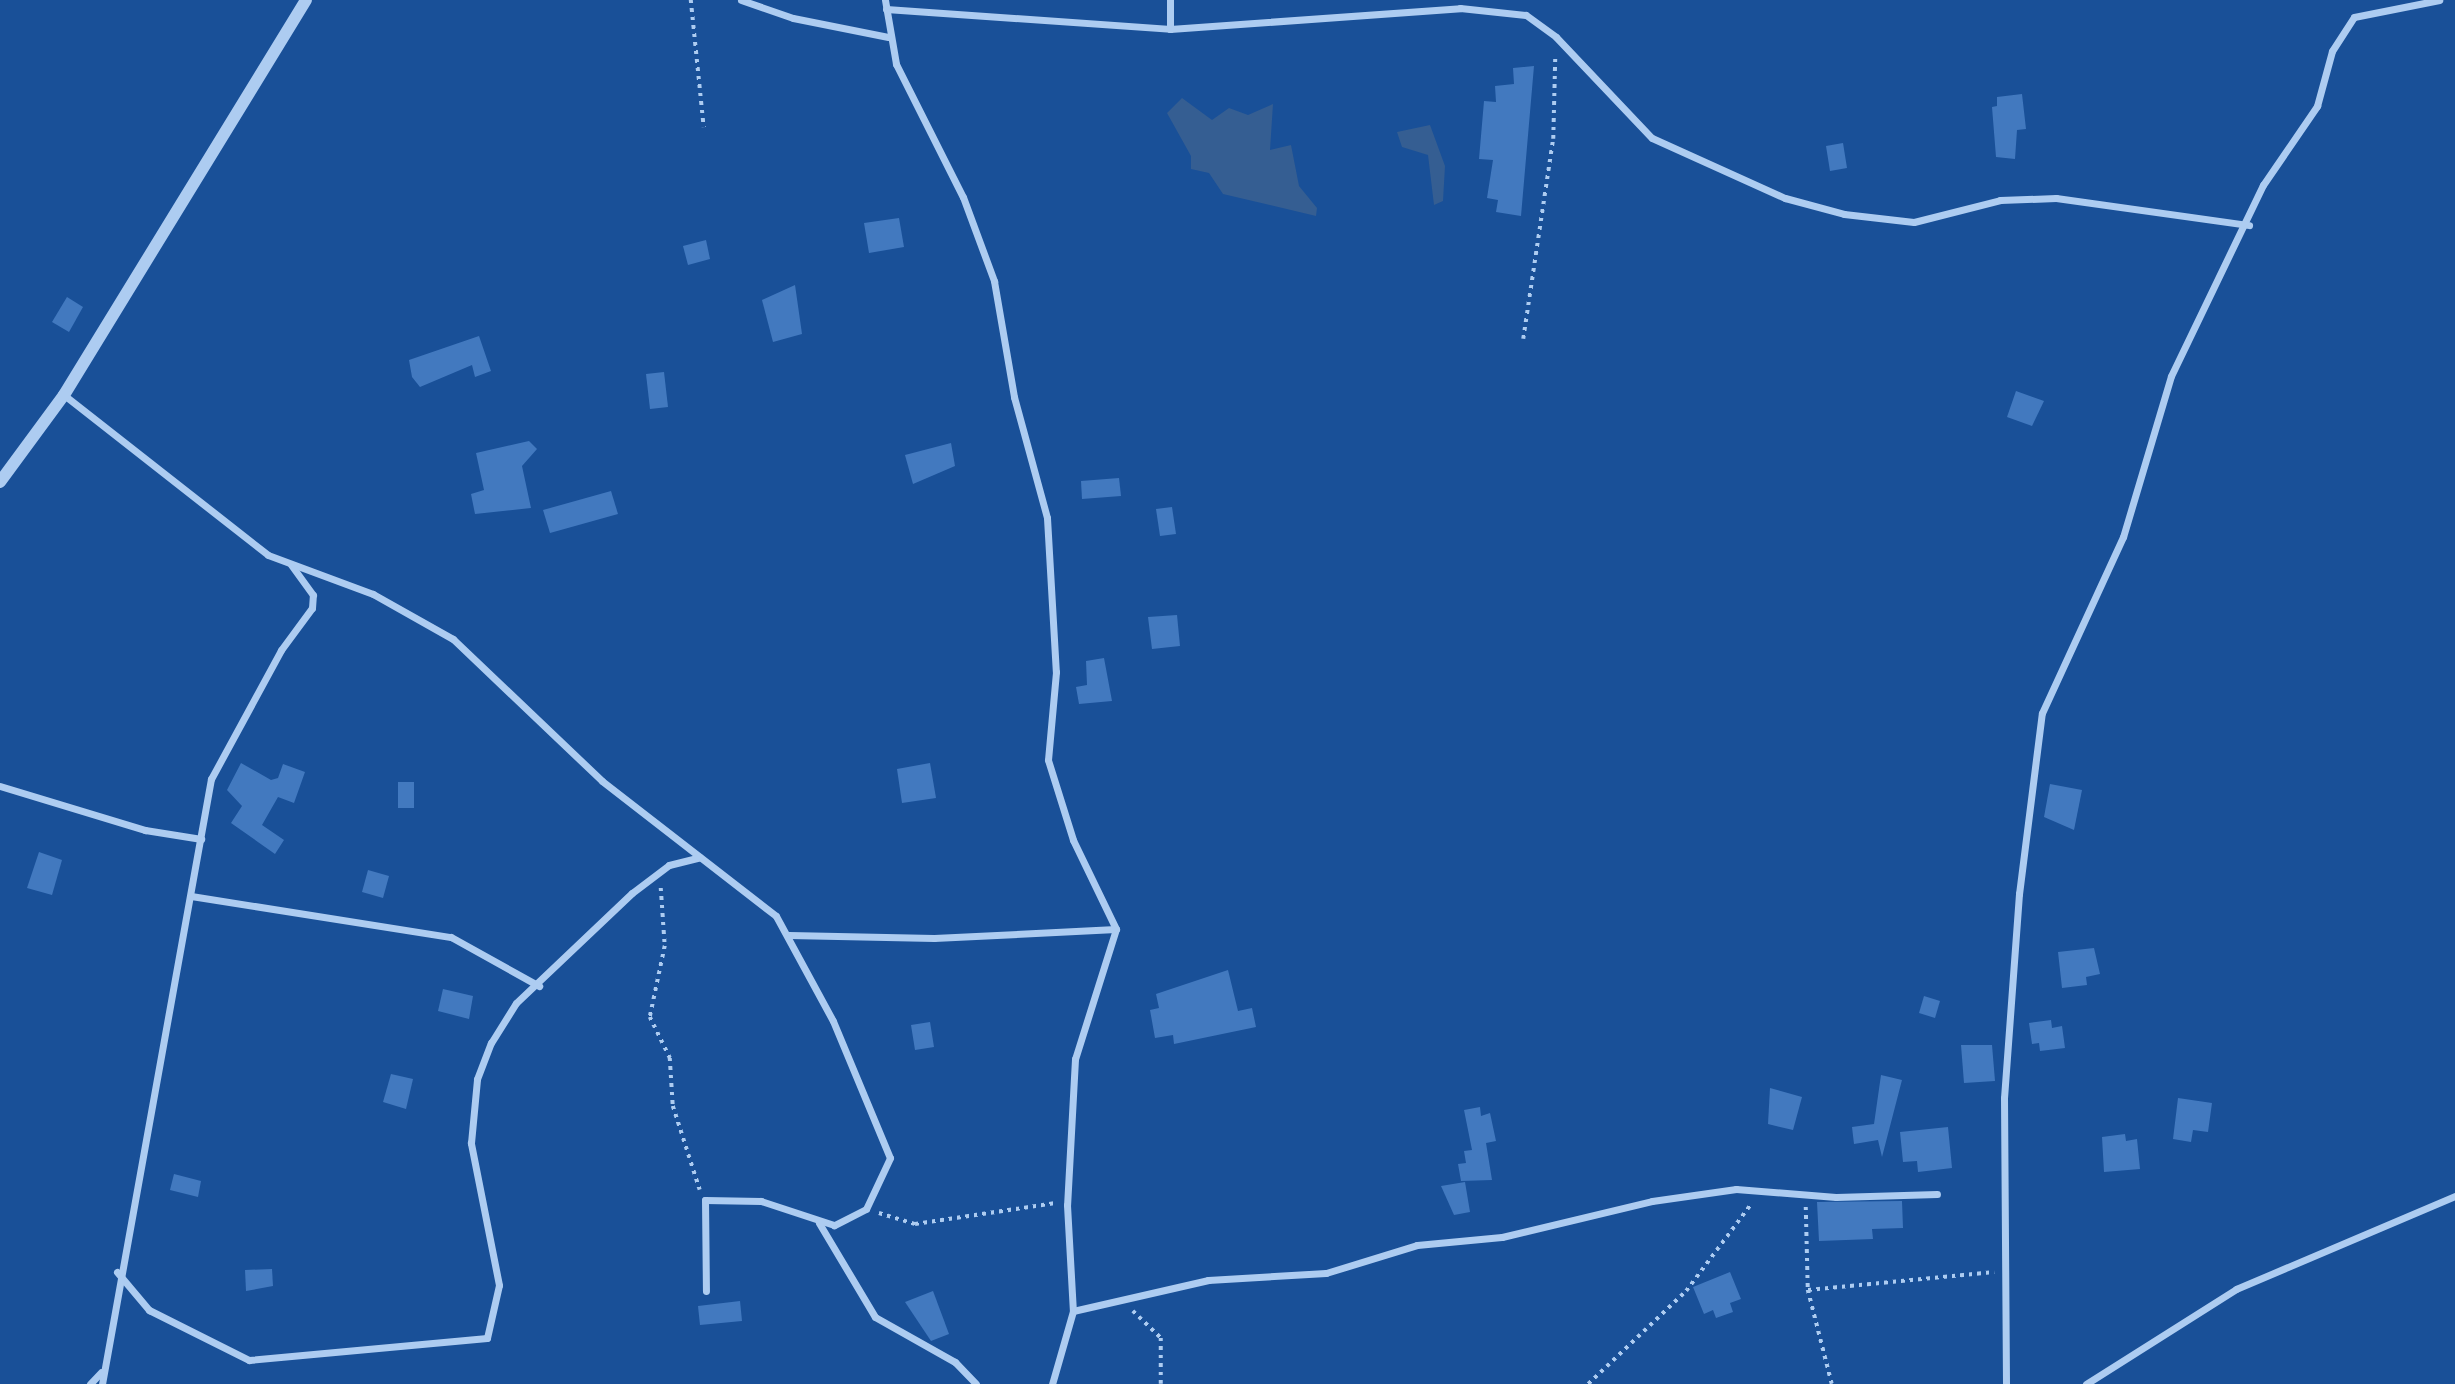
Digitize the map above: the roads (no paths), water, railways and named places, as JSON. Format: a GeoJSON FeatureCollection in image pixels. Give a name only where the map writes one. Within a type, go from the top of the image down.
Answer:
{"type":"FeatureCollection","features":[{"type":"Feature","properties":{"kind":"street"},"geometry":{"type":"LineString","coordinates":[[0,482],[64,395],[306,0]]}},
{"type":"Feature","properties":{"kind":"street"},"geometry":{"type":"LineString","coordinates":[[741,0],[793,19],[888,37]]}},
{"type":"Feature","properties":{"kind":"street"},"geometry":{"type":"LineString","coordinates":[[1170,0],[1170,29]]}},
{"type":"Feature","properties":{"kind":"street"},"geometry":{"type":"LineString","coordinates":[[2006,1384],[2003,1271],[2004,1098],[2019,894],[2042,713],[2123,537],[2171,376],[2249,225],[2263,185],[2317,106],[2332,51],[2350,21],[2440,0]]}},
{"type":"Feature","properties":{"kind":"street"},"geometry":{"type":"LineString","coordinates":[[1052,1384],[1073,1311],[1067,1205],[1075,1059],[1116,929],[1073,840],[1048,760],[1056,672],[1049,541],[994,281],[963,197],[923,126],[888,37],[886,4],[1170,29],[1460,8],[1526,15],[1556,37],[1652,138],[1785,198],[1844,214],[1914,222],[2000,200],[2056,198],[2249,225]]}},
{"type":"Feature","properties":{"kind":"street"},"geometry":{"type":"LineString","coordinates":[[64,395],[268,555],[373,594],[453,639],[602,781],[776,916],[789,935],[887,1142],[890,1158],[868,1206],[848,1222],[819,1223],[761,1201],[704,1202],[706,1291]]}},
{"type":"Feature","properties":{"kind":"street"},"geometry":{"type":"LineString","coordinates":[[102,1384],[101,1372],[117,1272],[214,767],[312,608],[313,595],[291,565]]}},
{"type":"Feature","properties":{"kind":"street"},"geometry":{"type":"LineString","coordinates":[[0,786],[145,830],[201,839]]}},
{"type":"Feature","properties":{"kind":"street"},"geometry":{"type":"LineString","coordinates":[[117,1272],[149,1310],[249,1360],[487,1338],[499,1285],[471,1143],[472,1110],[491,1043],[516,1003],[539,986],[659,872],[700,857]]}},
{"type":"Feature","properties":{"kind":"street"},"geometry":{"type":"LineString","coordinates":[[191,896],[451,937],[539,986]]}},
{"type":"Feature","properties":{"kind":"street"},"geometry":{"type":"LineString","coordinates":[[789,935],[934,938],[1116,929]]}},
{"type":"Feature","properties":{"kind":"street"},"geometry":{"type":"LineString","coordinates":[[1073,1311],[1208,1280],[1326,1273],[1417,1245],[1502,1237],[1652,1200],[1764,1189],[1805,1191],[1836,1197],[1937,1194]]}},
{"type":"Feature","properties":{"kind":"street"},"geometry":{"type":"LineString","coordinates":[[2086,1384],[2236,1289],[2455,1196]]}},
{"type":"Feature","properties":{"kind":"street"},"geometry":{"type":"LineString","coordinates":[[819,1223],[875,1317],[955,1362],[976,1384]]}},
{"type":"Feature","properties":{"kind":"street"},"geometry":{"type":"LineString","coordinates":[[90,1384],[101,1372]]}},
{"type":"Feature","properties":{"kind":"water"},"geometry":{"type":"Polygon","coordinates":[[[1182,98],[1212,120],[1229,108],[1248,115],[1273,104],[1270,150],[1291,145],[1299,186],[1317,208],[1316,216],[1223,194],[1209,173],[1191,169],[1191,156],[1167,113],[1182,98]]]}},
{"type":"Feature","properties":{"kind":"water"},"geometry":{"type":"Polygon","coordinates":[[[1430,125],[1445,166],[1443,201],[1434,205],[1428,155],[1402,147],[1397,132],[1430,125]]]}}]}
